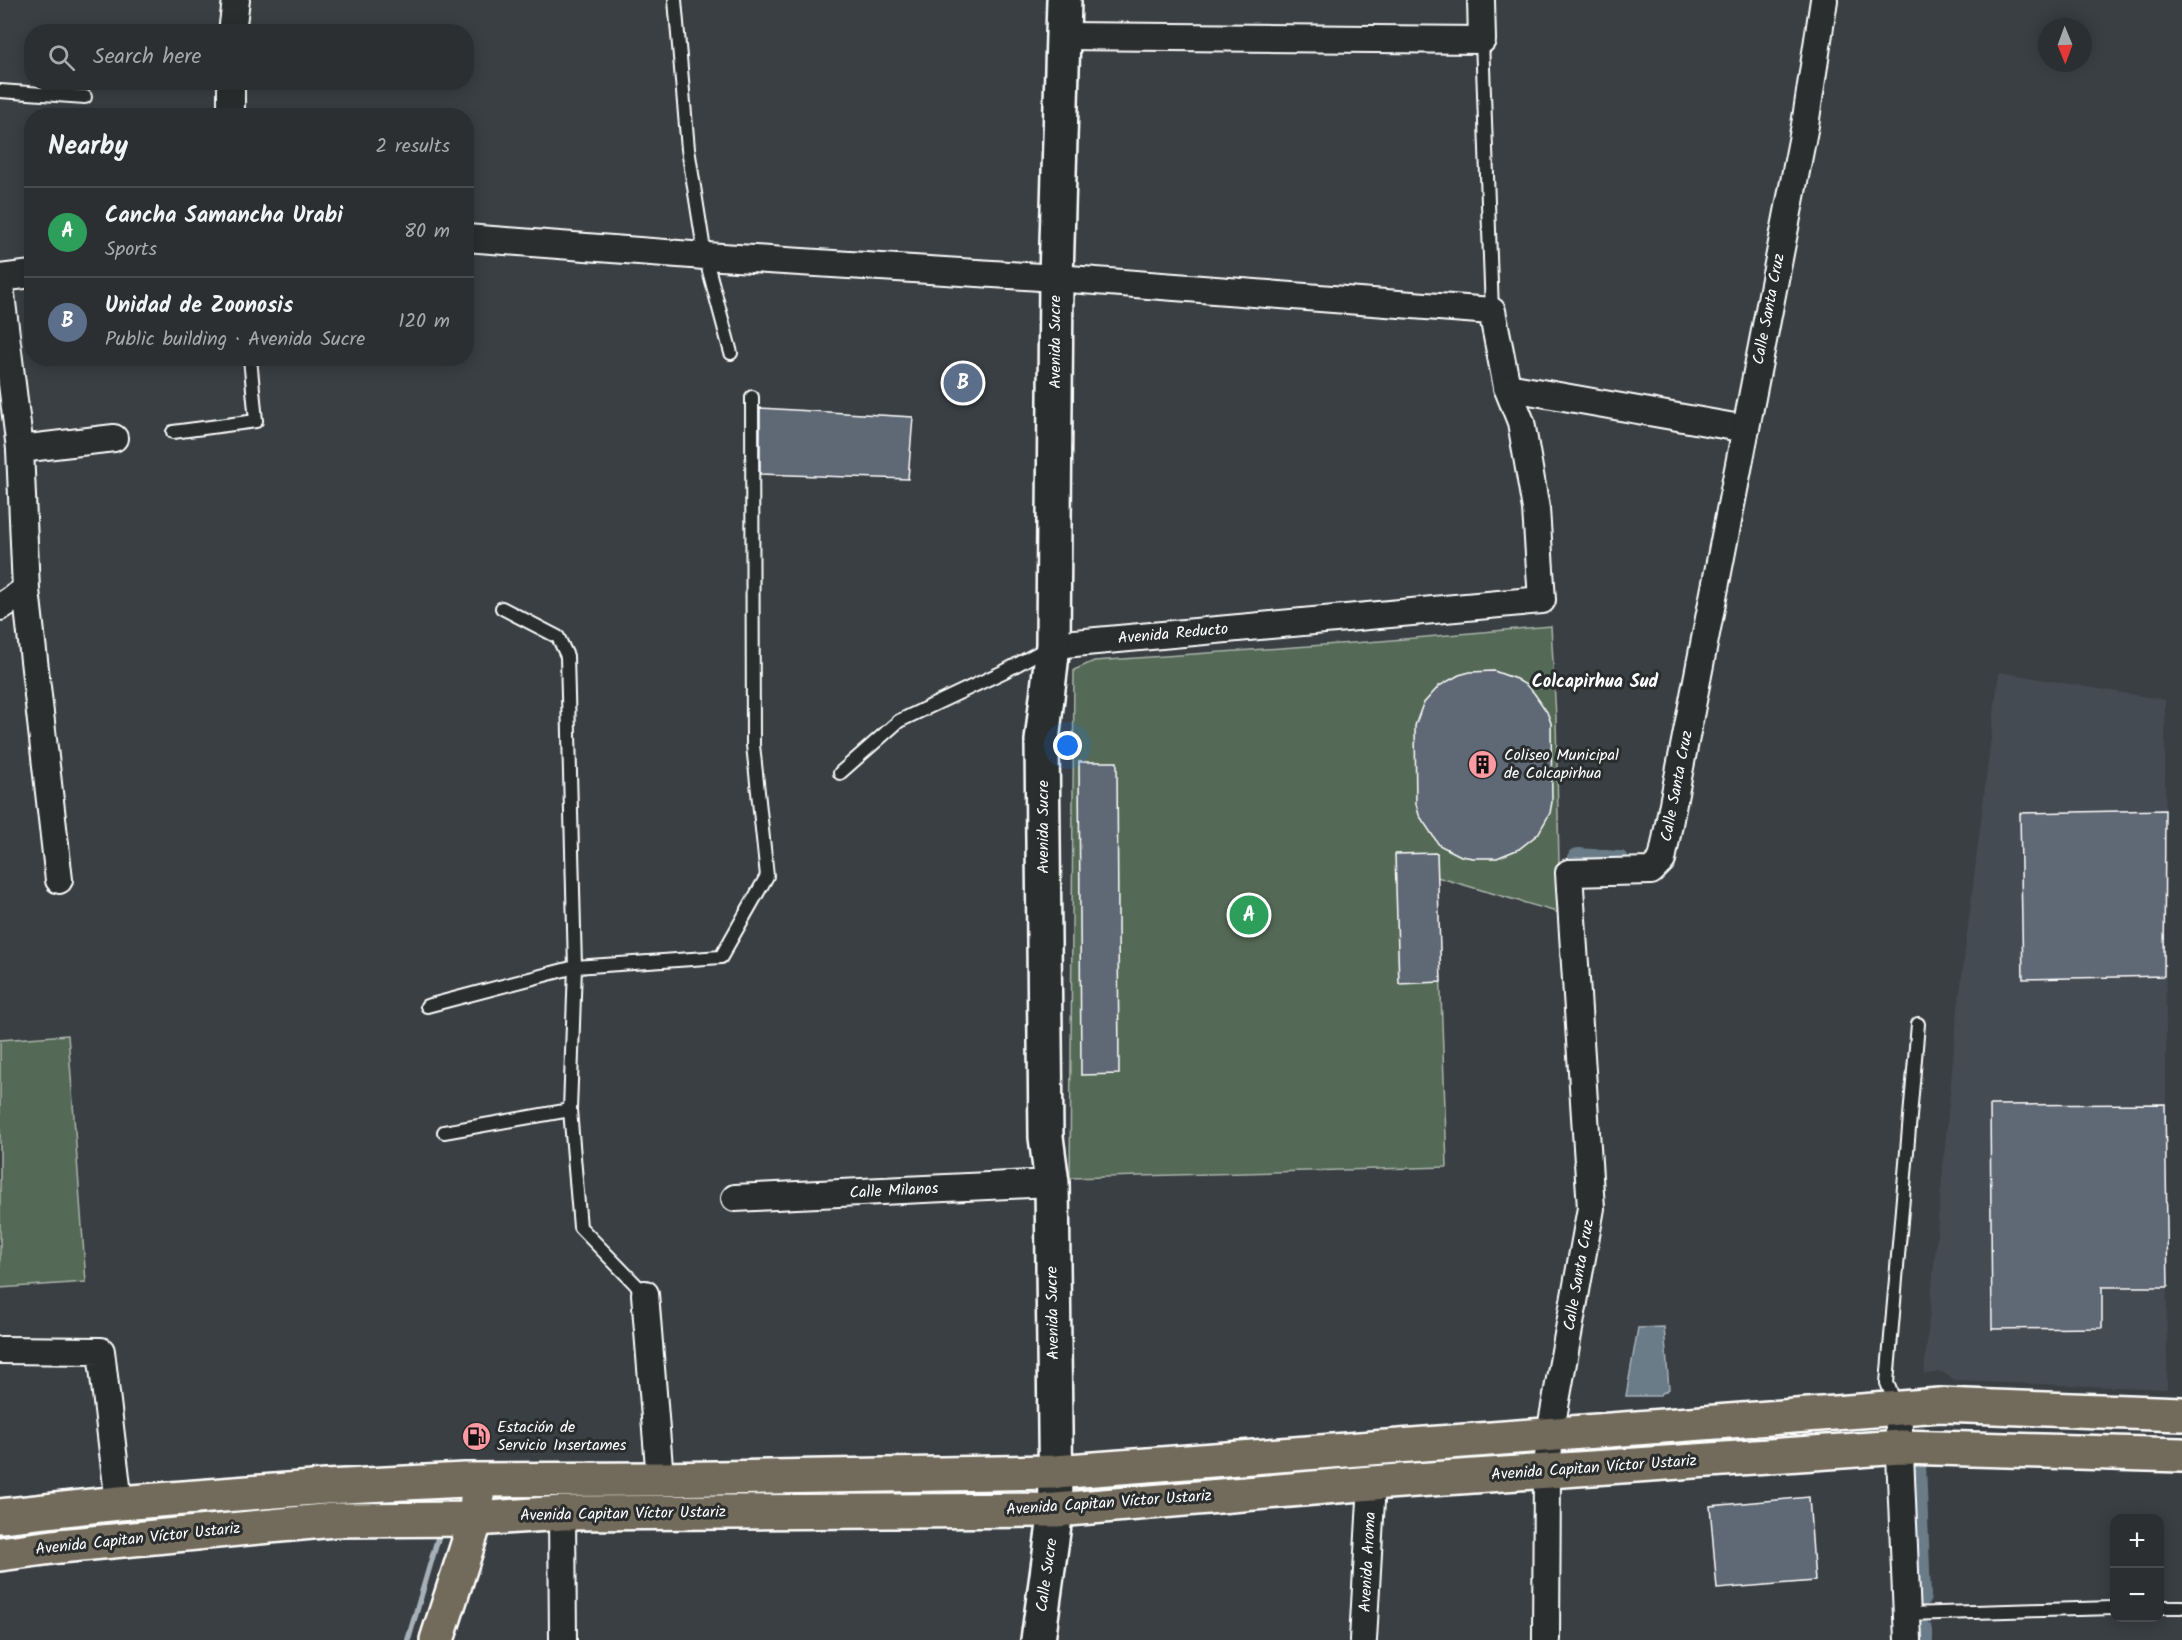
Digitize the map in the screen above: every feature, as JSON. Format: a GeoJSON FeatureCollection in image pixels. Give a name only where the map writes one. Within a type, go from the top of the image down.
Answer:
{"type":"FeatureCollection","features":[{"type":"Feature","properties":{"kind":"main road","name":"Avenida Capitan Víctor Ustariz"},"geometry":{"type":"LineString","coordinates":[[0,1516],[119,1503],[326,1487],[477,1480],[1055,1472],[1940,1405],[2182,1414]]}},
{"type":"Feature","properties":{"kind":"main road","name":"Avenida Capitan Víctor Ustariz"},"geometry":{"type":"LineString","coordinates":[[0,1554],[334,1520],[476,1519],[562,1513],[1056,1510],[1372,1483],[1900,1447],[2182,1455]]}},
{"type":"Feature","properties":{"kind":"main road"},"geometry":{"type":"LineString","coordinates":[[437,1640],[476,1519],[477,1480]]}},
{"type":"Feature","properties":{"kind":"street"},"geometry":{"type":"LineString","coordinates":[[233,24],[236,0]]}},
{"type":"Feature","properties":{"kind":"street","name":"Avenida Sucre"},"geometry":{"type":"LineString","coordinates":[[1056,1510],[1052,1184],[1046,1137],[1042,741],[1053,645],[1056,278],[1064,0]]}},
{"type":"Feature","properties":{"kind":"street"},"geometry":{"type":"LineString","coordinates":[[1063,36],[1482,40],[1481,0]]}},
{"type":"Feature","properties":{"kind":"street","name":"Calle Santa Cruz"},"geometry":{"type":"LineString","coordinates":[[1546,1640],[1547,1471],[1550,1434],[1592,1208],[1569,873],[1651,871],[1662,860],[1805,125],[1824,0]]}},
{"type":"Feature","properties":{"kind":"street"},"geometry":{"type":"LineString","coordinates":[[231,90],[231,108]]}},
{"type":"Feature","properties":{"kind":"street"},"geometry":{"type":"LineString","coordinates":[[474,239],[1492,310],[1507,387],[1746,429]]}},
{"type":"Feature","properties":{"kind":"street"},"geometry":{"type":"LineString","coordinates":[[0,278],[24,275]]}},
{"type":"Feature","properties":{"kind":"street"},"geometry":{"type":"LineString","coordinates":[[0,286],[20,449],[26,590],[59,880]]}},
{"type":"Feature","properties":{"kind":"street","name":"Avenida Reducto"},"geometry":{"type":"LineString","coordinates":[[1053,645],[1542,600],[1536,509],[1521,423],[1507,387]]}},
{"type":"Feature","properties":{"kind":"street"},"geometry":{"type":"LineString","coordinates":[[20,449],[114,438]]}},
{"type":"Feature","properties":{"kind":"street"},"geometry":{"type":"LineString","coordinates":[[0,607],[26,590]]}},
{"type":"Feature","properties":{"kind":"street","name":"Calle Milanos"},"geometry":{"type":"LineString","coordinates":[[735,1198],[1052,1184]]}},
{"type":"Feature","properties":{"kind":"street"},"geometry":{"type":"LineString","coordinates":[[645,1294],[660,1479]]}},
{"type":"Feature","properties":{"kind":"street"},"geometry":{"type":"LineString","coordinates":[[0,1350],[101,1351],[119,1503]]}},
{"type":"Feature","properties":{"kind":"street"},"geometry":{"type":"LineString","coordinates":[[1898,1408],[1908,1640]]}},
{"type":"Feature","properties":{"kind":"street","name":"Avenida Aroma"},"geometry":{"type":"LineString","coordinates":[[1363,1640],[1372,1483]]}},
{"type":"Feature","properties":{"kind":"street","name":"Calle Sucre"},"geometry":{"type":"LineString","coordinates":[[1038,1640],[1056,1510]]}},
{"type":"Feature","properties":{"kind":"street"},"geometry":{"type":"LineString","coordinates":[[562,1513],[563,1640]]}},
{"type":"Feature","properties":{"kind":"lane"},"geometry":{"type":"LineString","coordinates":[[675,0],[688,149],[705,256],[731,353]]}},
{"type":"Feature","properties":{"kind":"lane"},"geometry":{"type":"LineString","coordinates":[[1482,40],[1492,310]]}},
{"type":"Feature","properties":{"kind":"lane"},"geometry":{"type":"LineString","coordinates":[[0,91],[85,97]]}},
{"type":"Feature","properties":{"kind":"lane"},"geometry":{"type":"LineString","coordinates":[[173,432],[256,421],[251,366]]}},
{"type":"Feature","properties":{"kind":"lane"},"geometry":{"type":"LineString","coordinates":[[427,1006],[575,968],[721,957],[767,876],[753,745],[752,397]]}},
{"type":"Feature","properties":{"kind":"lane"},"geometry":{"type":"LineString","coordinates":[[501,608],[558,637],[567,656],[575,968],[570,1110],[580,1227],[645,1294]]}},
{"type":"Feature","properties":{"kind":"lane","name":"Avenida Reducto"},"geometry":{"type":"LineString","coordinates":[[840,773],[898,721],[1005,671],[1053,645]]}},
{"type":"Feature","properties":{"kind":"lane"},"geometry":{"type":"LineString","coordinates":[[1898,1408],[1887,1383],[1918,1024]]}},
{"type":"Feature","properties":{"kind":"lane"},"geometry":{"type":"LineString","coordinates":[[444,1132],[570,1110]]}},
{"type":"Feature","properties":{"kind":"lane"},"geometry":{"type":"LineString","coordinates":[[2164,1607],[2182,1607]]}},
{"type":"Feature","properties":{"kind":"lane"},"geometry":{"type":"LineString","coordinates":[[1907,1614],[2110,1608]]}},
{"type":"Feature","properties":{"kind":"shaded area"},"geometry":{"type":"Polygon","coordinates":[[[1999,672],[2165,700],[2167,1389],[1956,1381],[1942,1372],[1924,1374],[1957,1017],[1999,672]]]}},
{"type":"Feature","properties":{"kind":"green space"},"geometry":{"type":"Polygon","coordinates":[[[1551,626],[1556,717],[1560,913],[1437,877],[1447,1167],[1070,1178],[1074,670],[1094,661],[1381,641],[1551,626]]]}},
{"type":"Feature","properties":{"kind":"green space"},"geometry":{"type":"Polygon","coordinates":[[[68,1035],[86,1282],[0,1288],[0,1040],[68,1035]]]}},
{"type":"Feature","properties":{"kind":"green space"},"geometry":{"type":"Polygon","coordinates":[[[427,1491],[428,1505],[0,1541],[0,1526],[427,1491]]]}},
{"type":"Feature","properties":{"kind":"water"},"geometry":{"type":"Polygon","coordinates":[[[1664,1327],[1669,1389],[1658,1396],[1626,1396],[1638,1328],[1664,1327]]]}},
{"type":"Feature","properties":{"kind":"building"},"geometry":{"type":"Polygon","coordinates":[[[760,408],[913,417],[908,479],[760,474],[760,408]]]}},
{"type":"Feature","properties":{"kind":"building","name":"Coliseo Municipal de Colcapirhua"},"geometry":{"type":"Polygon","coordinates":[[[1494,671],[1526,685],[1547,712],[1551,723],[1552,802],[1550,813],[1538,834],[1519,849],[1497,858],[1473,858],[1461,856],[1439,845],[1419,815],[1416,804],[1415,726],[1423,704],[1439,686],[1470,672],[1494,671]]]}},
{"type":"Feature","properties":{"kind":"building"},"geometry":{"type":"Polygon","coordinates":[[[1079,762],[1117,762],[1119,1074],[1081,1075],[1079,762]]]}},
{"type":"Feature","properties":{"kind":"building"},"geometry":{"type":"Polygon","coordinates":[[[2165,810],[2164,976],[2023,979],[2020,813],[2165,810]]]}},
{"type":"Feature","properties":{"kind":"building"},"geometry":{"type":"Polygon","coordinates":[[[1437,853],[1441,982],[1399,984],[1395,854],[1437,853]]]}},
{"type":"Feature","properties":{"kind":"building"},"geometry":{"type":"Polygon","coordinates":[[[2165,1104],[2168,1287],[2102,1287],[2102,1328],[1992,1329],[1990,1105],[2165,1104]]]}},
{"type":"Feature","properties":{"kind":"building"},"geometry":{"type":"Polygon","coordinates":[[[1809,1497],[1815,1581],[1717,1589],[1710,1506],[1809,1497]]]}},
{"type":"Feature","properties":{"kind":"waterway"},"geometry":{"type":"LineString","coordinates":[[1578,859],[1619,862]]}},
{"type":"Feature","properties":{"kind":"waterway"},"geometry":{"type":"LineString","coordinates":[[1915,1463],[1920,1597]]}},
{"type":"Feature","properties":{"kind":"waterway"},"geometry":{"type":"LineString","coordinates":[[408,1640],[438,1538]]}},
{"type":"Feature","properties":{"kind":"waterway"},"geometry":{"type":"LineString","coordinates":[[1922,1631],[1922,1640]]}},
{"type":"Feature","properties":{"kind":"place","name":"Unidad de Zoonosis"},"geometry":{"type":"Point","coordinates":[963,383]}},
{"type":"Feature","properties":{"kind":"place","name":"Coliseo Municipal de Colcapirhua"},"geometry":{"type":"Point","coordinates":[1483,764]}},
{"type":"Feature","properties":{"kind":"place","name":"Cancha Samancha Urabi"},"geometry":{"type":"Point","coordinates":[1249,915]}},
{"type":"Feature","properties":{"kind":"place","name":"Estación de Servicio Insertames"},"geometry":{"type":"Point","coordinates":[476,1436]}},
{"type":"Feature","properties":{"kind":"district","name":"Colcapirhua Sud"},"geometry":{"type":"Point","coordinates":[1595,682]}}]}
